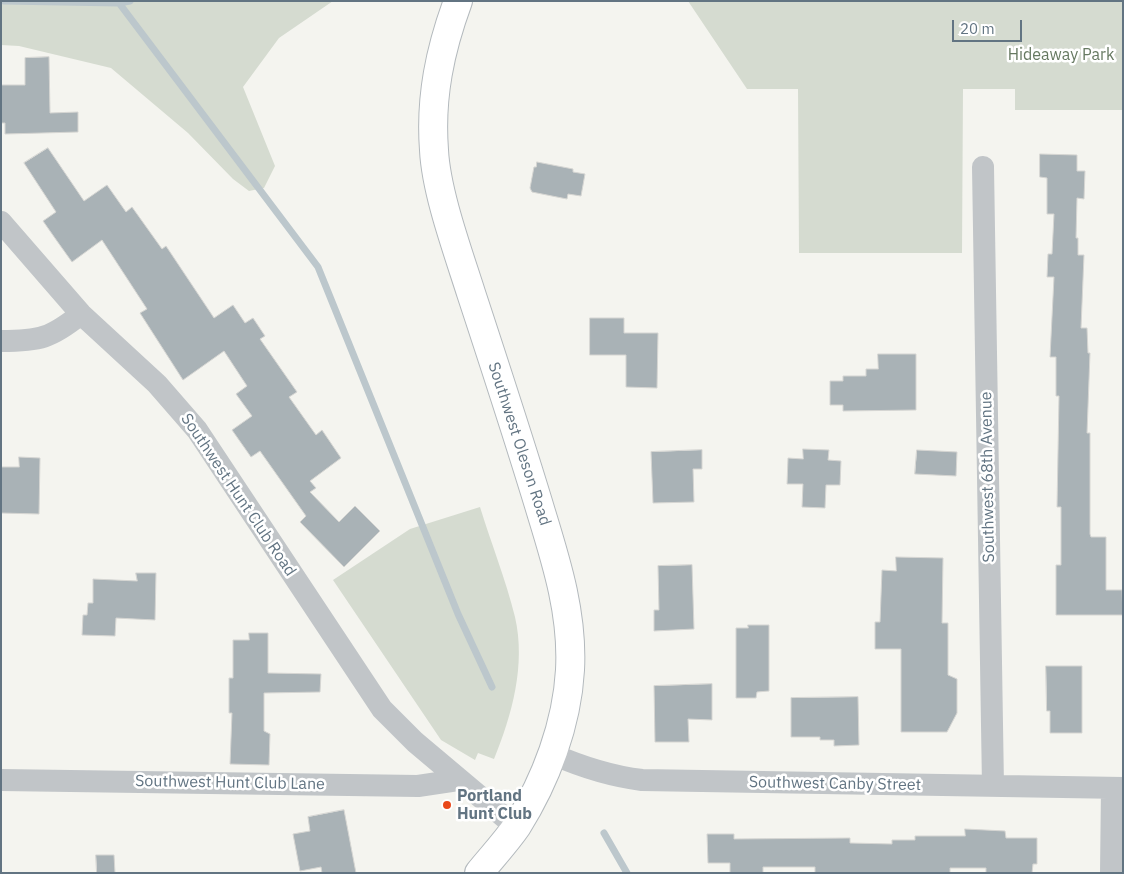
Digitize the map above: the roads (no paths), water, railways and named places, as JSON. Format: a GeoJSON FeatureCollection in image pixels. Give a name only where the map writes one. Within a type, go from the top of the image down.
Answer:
{"type":"FeatureCollection","features":[{"type":"Feature","properties":{"kind":"main road","name":"Southwest Oleson Road"},"geometry":{"type":"LineString","coordinates":[[458,1],[439,60],[434,85],[434,152],[438,176],[462,264],[560,575],[570,629],[570,672],[564,715],[552,754],[536,792],[516,827],[480,873]]}},
{"type":"Feature","properties":{"kind":"street","name":"Southwest 68th Avenue"},"geometry":{"type":"LineString","coordinates":[[982,168],[993,786]]}},
{"type":"Feature","properties":{"kind":"street","name":"Southwest Hunt Club Road"},"geometry":{"type":"LineString","coordinates":[[1,222],[82,314],[157,384],[198,430],[370,693],[382,709],[415,742],[458,780]]}},
{"type":"Feature","properties":{"kind":"street"},"geometry":{"type":"LineString","coordinates":[[1,341],[33,341],[45,338],[61,330],[82,314]]}},
{"type":"Feature","properties":{"kind":"street","name":"Southwest Canby Street"},"geometry":{"type":"LineString","coordinates":[[552,754],[591,771],[615,777],[642,780],[1118,788]]}},
{"type":"Feature","properties":{"kind":"street","name":"Southwest Hunt Club Lane"},"geometry":{"type":"LineString","coordinates":[[1,780],[418,786],[458,780]]}},
{"type":"Feature","properties":{"kind":"street"},"geometry":{"type":"LineString","coordinates":[[458,780],[516,827]]}},
{"type":"Feature","properties":{"kind":"street"},"geometry":{"type":"LineString","coordinates":[[1111,873],[1118,788]]}},
{"type":"Feature","properties":{"kind":"waterway"},"geometry":{"type":"LineString","coordinates":[[4,1],[119,3],[130,1]]}},
{"type":"Feature","properties":{"kind":"waterway"},"geometry":{"type":"LineString","coordinates":[[119,3],[318,267],[458,614],[492,687]]}},
{"type":"Feature","properties":{"kind":"waterway"},"geometry":{"type":"LineString","coordinates":[[604,833],[627,873]]}},
{"type":"Feature","properties":{"kind":"place","name":"Portland Hunt Club"},"geometry":{"type":"Point","coordinates":[447,805]}},
{"type":"Feature","properties":{"kind":"park label","name":"Hideaway Park"},"geometry":{"type":"Point","coordinates":[1061,55]}}]}
